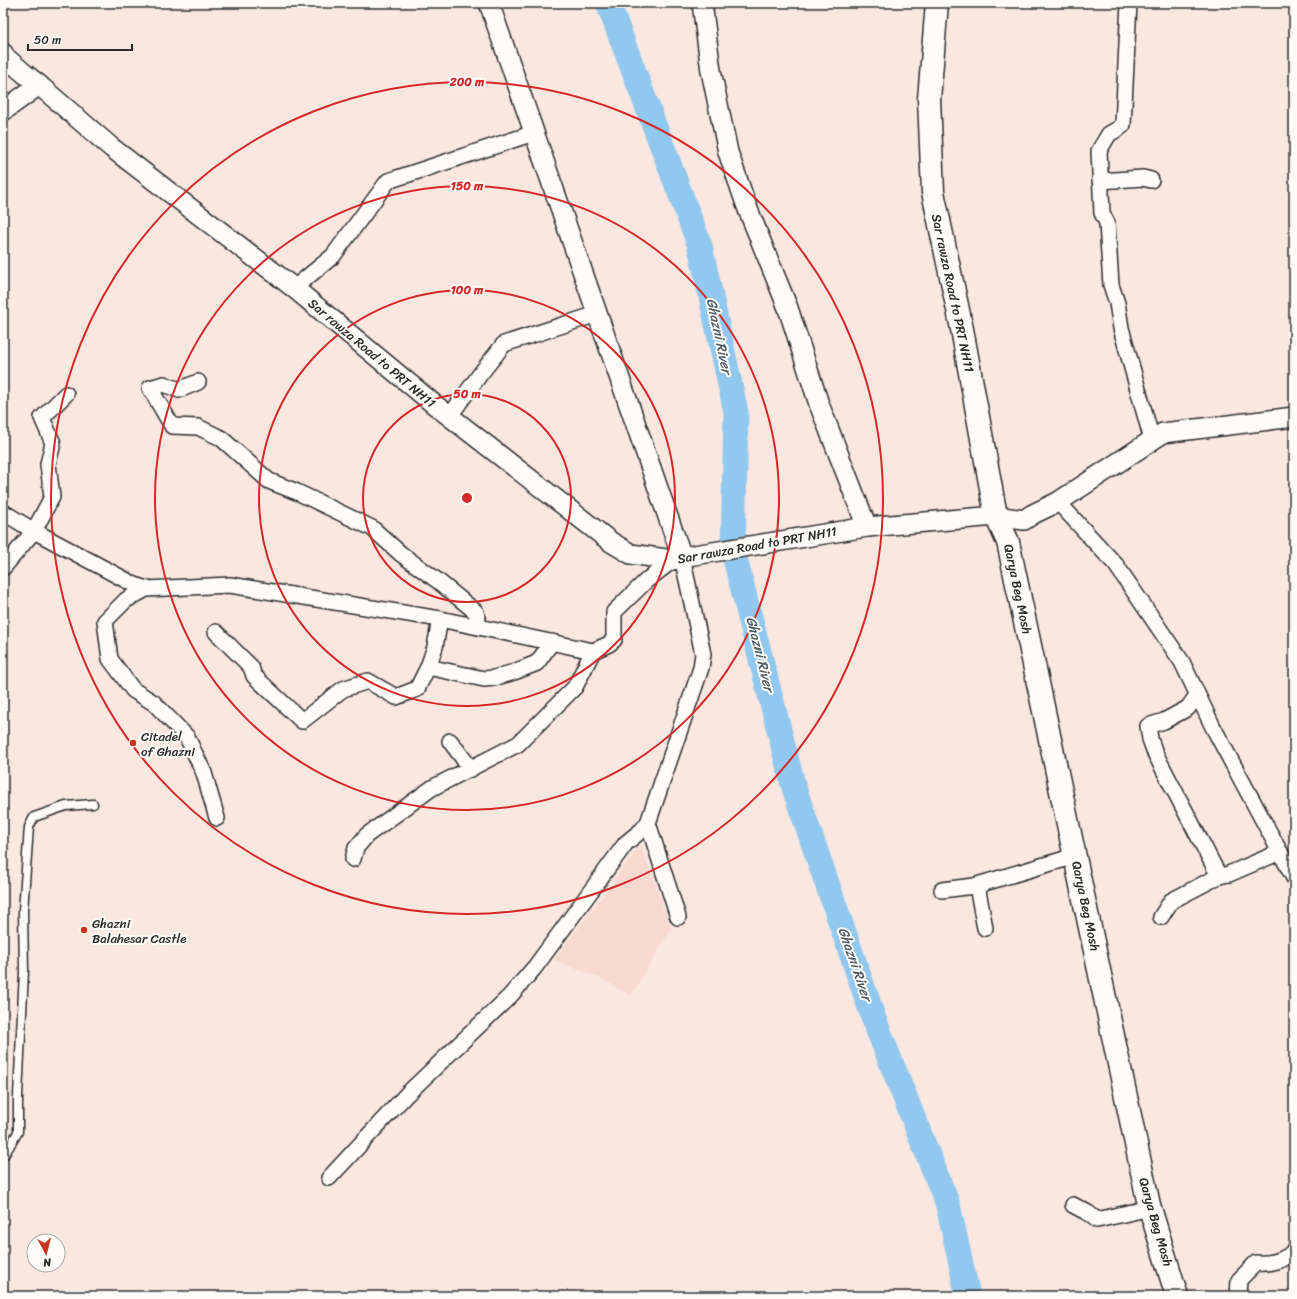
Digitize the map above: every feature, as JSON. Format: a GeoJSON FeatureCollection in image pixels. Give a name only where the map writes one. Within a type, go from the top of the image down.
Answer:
{"type":"FeatureCollection","features":[{"type":"Feature","properties":{"kind":"main road","name":"Sar rawza Road to PRT NH11"},"geometry":{"type":"LineString","coordinates":[[937,3],[929,99],[933,192],[962,329],[996,516]]}},
{"type":"Feature","properties":{"kind":"main road","name":"Qarya Beg Mosh"},"geometry":{"type":"LineString","coordinates":[[996,516],[1008,542],[1149,1205],[1178,1296]]}},
{"type":"Feature","properties":{"kind":"street"},"geometry":{"type":"LineString","coordinates":[[329,1178],[407,1094],[510,996],[535,967],[626,843],[648,823],[701,668],[702,654],[684,558],[489,3]]}},
{"type":"Feature","properties":{"kind":"street"},"geometry":{"type":"LineString","coordinates":[[702,3],[711,71],[728,152],[747,207],[788,308],[819,404],[867,527]]}},
{"type":"Feature","properties":{"kind":"street"},"geometry":{"type":"LineString","coordinates":[[1129,3],[1123,125],[1109,134],[1099,151],[1100,181],[1102,213],[1107,223],[1111,285],[1117,303],[1121,328],[1152,440]]}},
{"type":"Feature","properties":{"kind":"street","name":"Sar rawza Road to PRT NH11"},"geometry":{"type":"LineString","coordinates":[[3,53],[4,56],[39,84],[112,148],[294,288],[449,417],[611,542],[631,554],[684,558],[867,527],[996,516]]}},
{"type":"Feature","properties":{"kind":"street"},"geometry":{"type":"LineString","coordinates":[[5,108],[39,84]]}},
{"type":"Feature","properties":{"kind":"street"},"geometry":{"type":"LineString","coordinates":[[294,288],[333,256],[388,181],[534,133]]}},
{"type":"Feature","properties":{"kind":"street"},"geometry":{"type":"LineString","coordinates":[[1100,181],[1143,178],[1151,180]]}},
{"type":"Feature","properties":{"kind":"street"},"geometry":{"type":"LineString","coordinates":[[449,417],[504,344],[597,314]]}},
{"type":"Feature","properties":{"kind":"street"},"geometry":{"type":"LineString","coordinates":[[198,382],[179,390],[164,384],[150,388],[172,426],[198,427],[221,438],[269,481],[297,492],[372,528],[401,554],[438,581],[476,612],[479,627]]}},
{"type":"Feature","properties":{"kind":"street"},"geometry":{"type":"LineString","coordinates":[[3,568],[34,531],[52,498],[48,464],[53,443],[42,418],[66,394]]}},
{"type":"Feature","properties":{"kind":"street"},"geometry":{"type":"LineString","coordinates":[[996,516],[1024,520],[1058,502],[1163,433],[1294,417]]}},
{"type":"Feature","properties":{"kind":"street"},"geometry":{"type":"LineString","coordinates":[[1058,502],[1116,565],[1182,662],[1213,727],[1294,878]]}},
{"type":"Feature","properties":{"kind":"street"},"geometry":{"type":"LineString","coordinates":[[3,512],[34,531],[135,585],[146,588],[230,585],[440,619],[593,651],[609,644],[614,640],[614,612],[647,580],[684,558]]}},
{"type":"Feature","properties":{"kind":"street"},"geometry":{"type":"LineString","coordinates":[[146,588],[126,600],[105,621],[110,659],[133,690],[154,702],[186,737],[204,773],[217,818]]}},
{"type":"Feature","properties":{"kind":"street"},"geometry":{"type":"LineString","coordinates":[[216,632],[251,667],[254,676],[302,721],[343,689],[368,681],[396,698],[417,689],[428,667],[435,647],[440,619]]}},
{"type":"Feature","properties":{"kind":"street"},"geometry":{"type":"LineString","coordinates":[[428,667],[484,679],[494,678],[537,663],[552,642]]}},
{"type":"Feature","properties":{"kind":"street"},"geometry":{"type":"LineString","coordinates":[[353,859],[356,848],[367,835],[432,788],[518,744],[575,687],[593,651]]}},
{"type":"Feature","properties":{"kind":"street"},"geometry":{"type":"LineString","coordinates":[[1197,695],[1188,708],[1164,721],[1148,726],[1150,739],[1155,753],[1219,876]]}},
{"type":"Feature","properties":{"kind":"street"},"geometry":{"type":"LineString","coordinates":[[450,741],[471,769]]}},
{"type":"Feature","properties":{"kind":"street"},"geometry":{"type":"LineString","coordinates":[[648,823],[678,917]]}},
{"type":"Feature","properties":{"kind":"street"},"geometry":{"type":"LineString","coordinates":[[1161,918],[1171,901],[1219,876],[1229,874],[1280,852]]}},
{"type":"Feature","properties":{"kind":"street"},"geometry":{"type":"LineString","coordinates":[[942,890],[977,886],[1075,856]]}},
{"type":"Feature","properties":{"kind":"street"},"geometry":{"type":"LineString","coordinates":[[977,886],[985,928]]}},
{"type":"Feature","properties":{"kind":"street"},"geometry":{"type":"LineString","coordinates":[[1073,1205],[1097,1220],[1136,1211],[1149,1205]]}},
{"type":"Feature","properties":{"kind":"street"},"geometry":{"type":"LineString","coordinates":[[1238,1296],[1239,1280],[1256,1263],[1282,1260],[1294,1251]]}},
{"type":"Feature","properties":{"kind":"lane"},"geometry":{"type":"LineString","coordinates":[[3,1157],[18,1132],[18,1096],[24,971],[23,911],[29,827],[34,817],[66,806],[93,804]]}},
{"type":"Feature","properties":{"kind":"shaded area"},"geometry":{"type":"Polygon","coordinates":[[[641,845],[671,929],[631,996],[602,979],[554,960],[641,845]]]}},
{"type":"Feature","properties":{"kind":"waterway","name":"Ghazni River"},"geometry":{"type":"LineString","coordinates":[[608,3],[700,246],[736,412],[733,551],[794,788],[875,1022],[948,1205],[968,1296]]}},
{"type":"Feature","properties":{"kind":"place","name":"Citadel of Ghazni"},"geometry":{"type":"Point","coordinates":[133,743]}},
{"type":"Feature","properties":{"kind":"place","name":"Ghazni Balahesar Castle"},"geometry":{"type":"Point","coordinates":[84,930]}}]}
